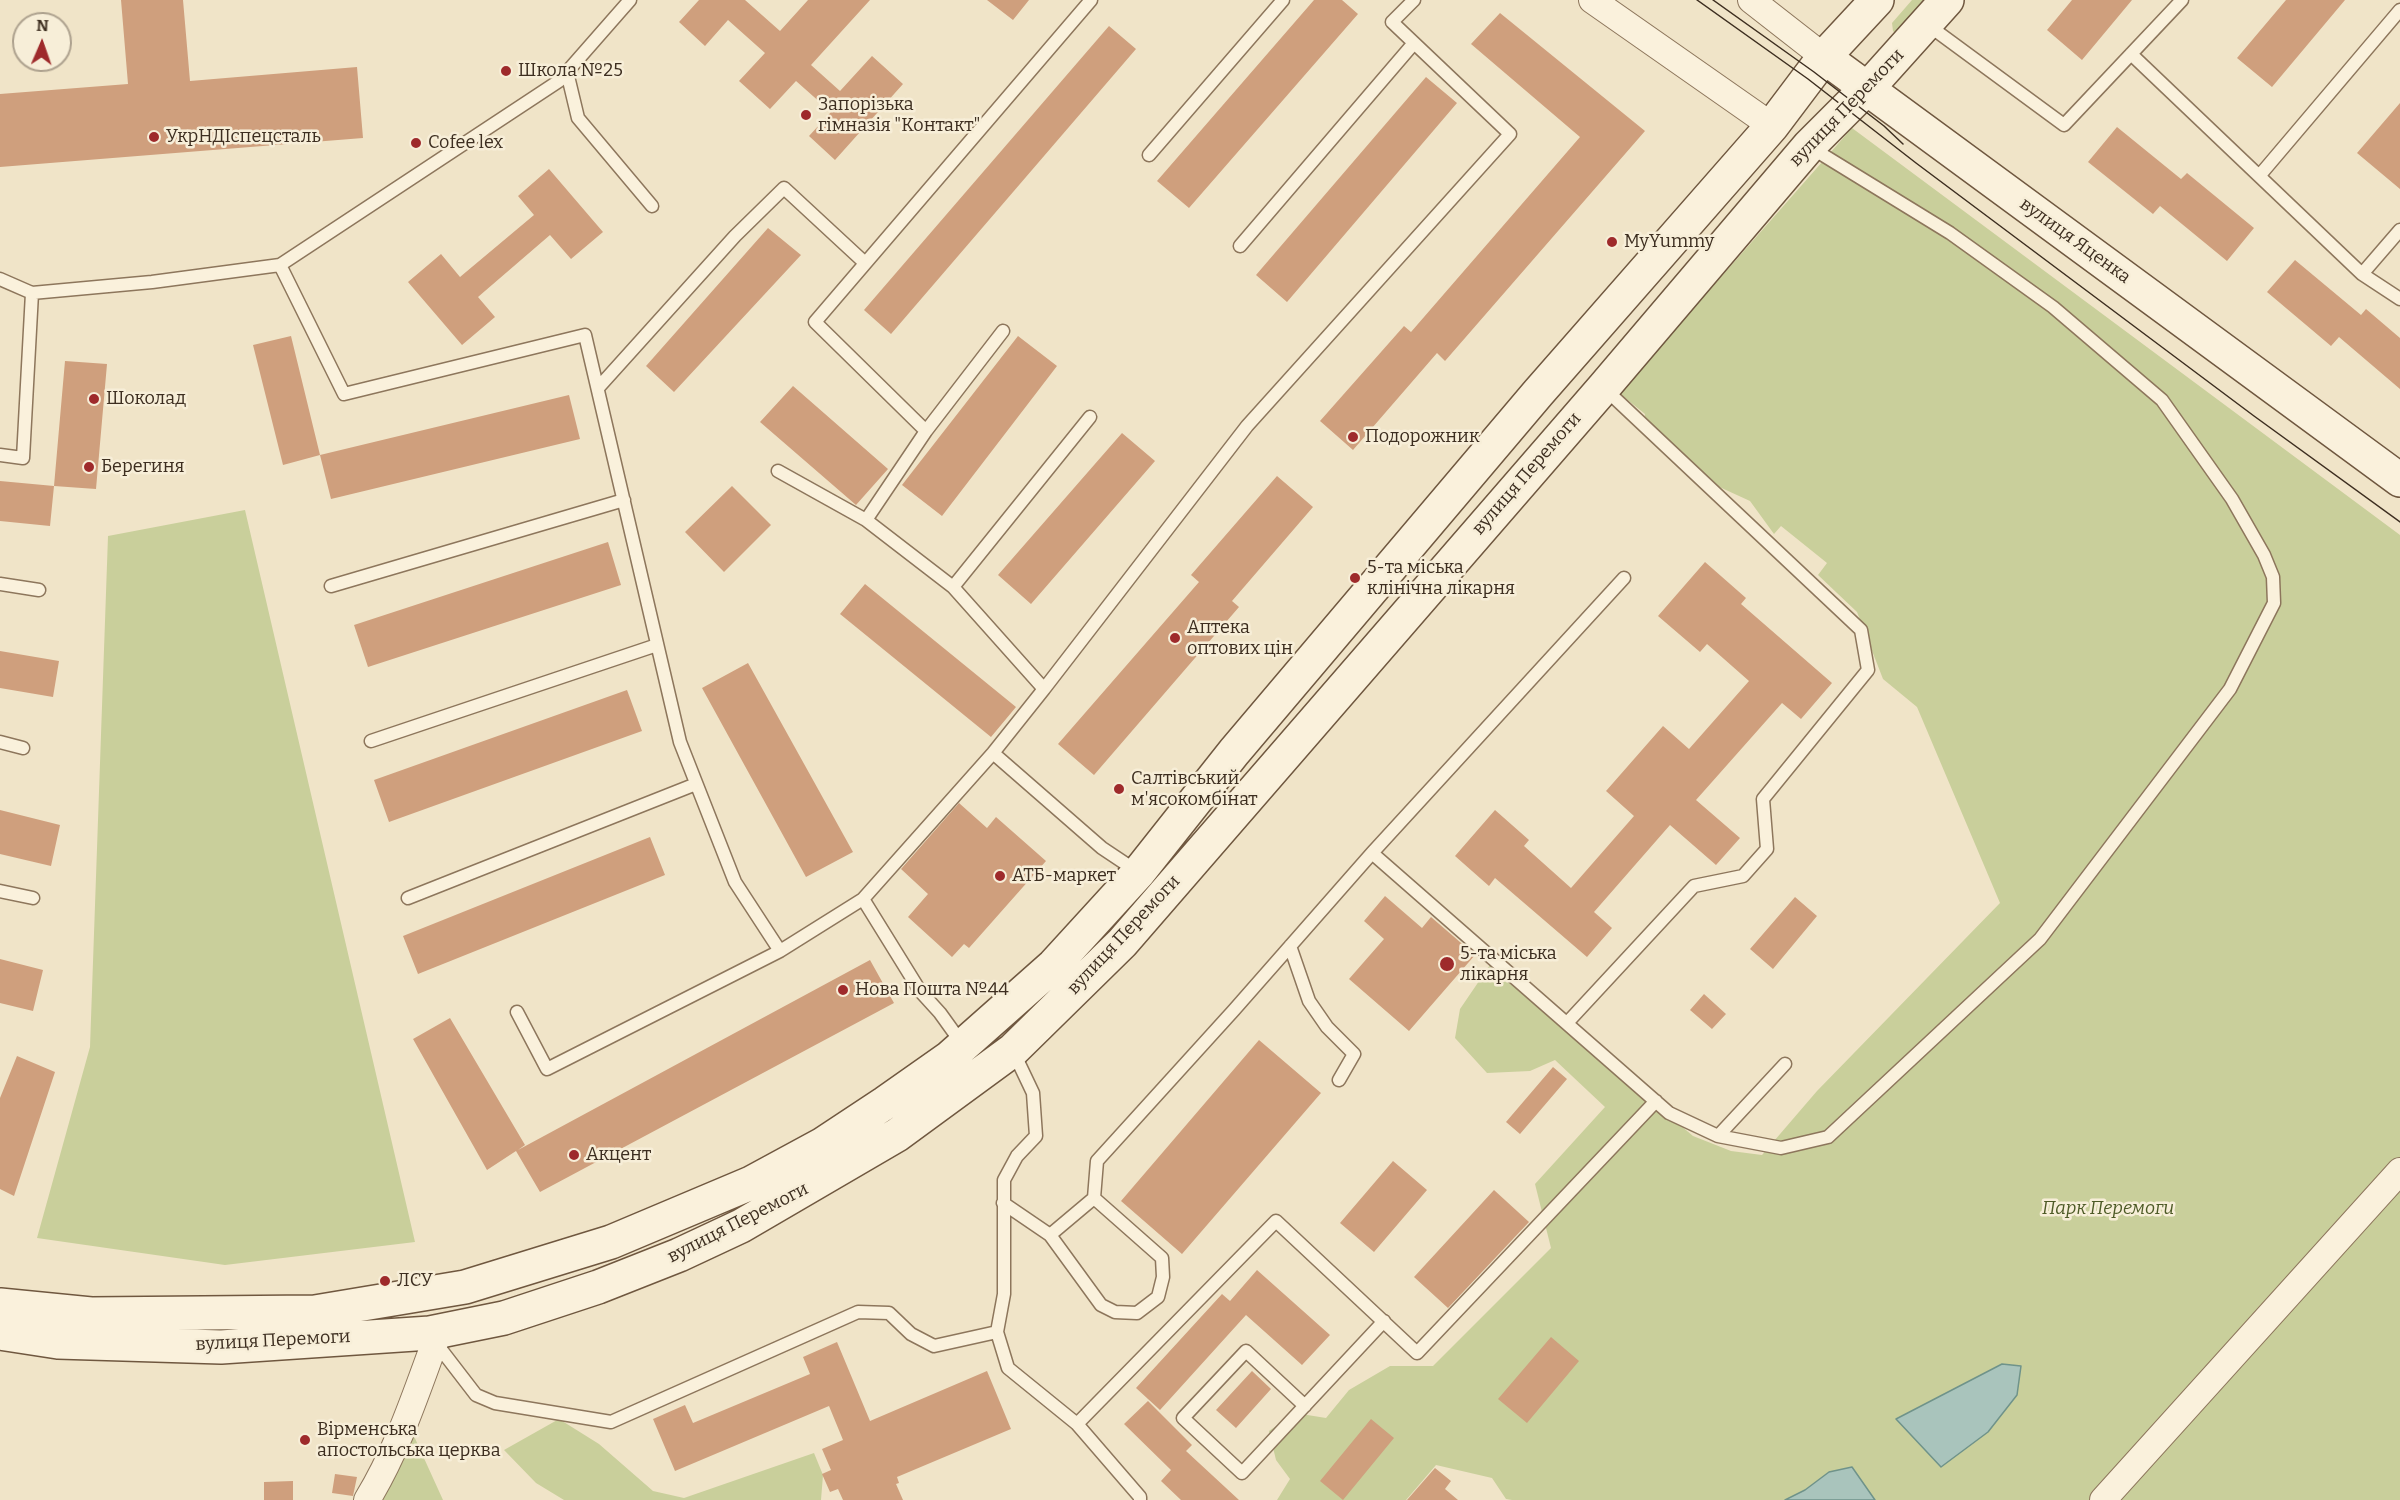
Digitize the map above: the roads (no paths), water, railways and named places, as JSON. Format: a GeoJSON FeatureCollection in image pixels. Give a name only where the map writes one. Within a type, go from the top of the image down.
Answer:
{"type":"FeatureCollection","features":[{"type":"Feature","properties":{"kind":"main road","name":"вулиця Перемоги"},"geometry":{"type":"LineString","coordinates":[[0,1305],[91,1314],[315,1312],[465,1287],[611,1242],[751,1183],[823,1144],[885,1103],[963,1045],[1054,965],[1139,872],[1234,752],[1549,380],[1772,126],[1824,57],[1877,0]]}},
{"type":"Feature","properties":{"kind":"main road","name":"вулиця Перемоги"},"geometry":{"type":"LineString","coordinates":[[0,1333],[58,1342],[221,1347],[433,1338],[504,1318],[598,1287],[679,1255],[741,1226],[897,1135],[1012,1050],[1122,943],[1809,146],[1937,12]]}},
{"type":"Feature","properties":{"kind":"main road","name":"вулиця Яценка"},"geometry":{"type":"LineString","coordinates":[[1824,57],[2400,480]]}},
{"type":"Feature","properties":{"kind":"main road"},"geometry":{"type":"LineString","coordinates":[[1549,380],[1593,398]]}},
{"type":"Feature","properties":{"kind":"street"},"geometry":{"type":"LineString","coordinates":[[1592,0],[1772,126]]}},
{"type":"Feature","properties":{"kind":"street","name":"вулиця Яценка"},"geometry":{"type":"LineString","coordinates":[[1751,0],[1824,57]]}},
{"type":"Feature","properties":{"kind":"street"},"geometry":{"type":"LineString","coordinates":[[2103,1500],[2400,1171]]}},
{"type":"Feature","properties":{"kind":"street"},"geometry":{"type":"LineString","coordinates":[[366,1500],[378,1481],[417,1394],[433,1338]]}},
{"type":"Feature","properties":{"kind":"lane"},"geometry":{"type":"LineString","coordinates":[[0,279],[32,293],[152,282],[280,266],[559,81],[630,0]]}},
{"type":"Feature","properties":{"kind":"lane"},"geometry":{"type":"LineString","coordinates":[[926,431],[815,322],[1091,0]]}},
{"type":"Feature","properties":{"kind":"lane"},"geometry":{"type":"LineString","coordinates":[[1149,155],[1283,0]]}},
{"type":"Feature","properties":{"kind":"lane"},"geometry":{"type":"LineString","coordinates":[[517,1012],[547,1069],[780,951],[863,899],[993,753],[1247,426],[1510,134],[1392,22],[1414,0]]}},
{"type":"Feature","properties":{"kind":"lane"},"geometry":{"type":"LineString","coordinates":[[1937,12],[2064,125],[2182,0]]}},
{"type":"Feature","properties":{"kind":"lane"},"geometry":{"type":"LineString","coordinates":[[2260,175],[2400,10]]}},
{"type":"Feature","properties":{"kind":"lane"},"geometry":{"type":"LineString","coordinates":[[1240,246],[1414,43]]}},
{"type":"Feature","properties":{"kind":"lane"},"geometry":{"type":"LineString","coordinates":[[2131,54],[2362,274],[2400,299]]}},
{"type":"Feature","properties":{"kind":"lane"},"geometry":{"type":"LineString","coordinates":[[567,72],[578,118],[652,206]]}},
{"type":"Feature","properties":{"kind":"lane"},"geometry":{"type":"LineString","coordinates":[[1372,853],[1669,1113],[1718,1136],[1781,1148],[1828,1137],[2040,939],[2230,689],[2274,603],[2273,577],[2264,555],[2232,499],[2162,400],[2044,300],[1950,233],[1809,146]]}},
{"type":"Feature","properties":{"kind":"lane"},"geometry":{"type":"LineString","coordinates":[[598,388],[735,236],[784,188],[865,263]]}},
{"type":"Feature","properties":{"kind":"lane"},"geometry":{"type":"LineString","coordinates":[[2362,274],[2400,230]]}},
{"type":"Feature","properties":{"kind":"lane"},"geometry":{"type":"LineString","coordinates":[[280,266],[344,394],[585,335],[680,742],[735,882],[780,951]]}},
{"type":"Feature","properties":{"kind":"lane"},"geometry":{"type":"LineString","coordinates":[[0,455],[23,458],[32,293]]}},
{"type":"Feature","properties":{"kind":"lane"},"geometry":{"type":"LineString","coordinates":[[866,520],[926,431],[1003,331]]}},
{"type":"Feature","properties":{"kind":"lane"},"geometry":{"type":"LineString","coordinates":[[1567,1023],[1694,886],[1743,876],[1767,849],[1763,799],[1868,670],[1861,630],[1593,398]]}},
{"type":"Feature","properties":{"kind":"lane"},"geometry":{"type":"LineString","coordinates":[[953,587],[1090,417]]}},
{"type":"Feature","properties":{"kind":"lane"},"geometry":{"type":"LineString","coordinates":[[778,471],[866,520],[953,587],[1044,689]]}},
{"type":"Feature","properties":{"kind":"lane"},"geometry":{"type":"LineString","coordinates":[[331,586],[624,500]]}},
{"type":"Feature","properties":{"kind":"lane"},"geometry":{"type":"LineString","coordinates":[[1050,1235],[1094,1198],[1097,1161],[1372,853],[1624,578]]}},
{"type":"Feature","properties":{"kind":"lane"},"geometry":{"type":"LineString","coordinates":[[0,584],[39,590]]}},
{"type":"Feature","properties":{"kind":"lane"},"geometry":{"type":"LineString","coordinates":[[371,741],[657,645]]}},
{"type":"Feature","properties":{"kind":"lane"},"geometry":{"type":"LineString","coordinates":[[0,742],[23,748]]}},
{"type":"Feature","properties":{"kind":"lane"},"geometry":{"type":"LineString","coordinates":[[993,753],[1102,848],[1139,872]]}},
{"type":"Feature","properties":{"kind":"lane"},"geometry":{"type":"LineString","coordinates":[[408,898],[696,784]]}},
{"type":"Feature","properties":{"kind":"lane"},"geometry":{"type":"LineString","coordinates":[[0,891],[33,898]]}},
{"type":"Feature","properties":{"kind":"lane"},"geometry":{"type":"LineString","coordinates":[[863,899],[920,991],[940,1012],[963,1045]]}},
{"type":"Feature","properties":{"kind":"lane"},"geometry":{"type":"LineString","coordinates":[[1290,946],[1309,1001],[1327,1027],[1354,1054],[1338,1080]]}},
{"type":"Feature","properties":{"kind":"lane"},"geometry":{"type":"LineString","coordinates":[[1012,1050],[1033,1093],[1036,1136],[1017,1156],[1004,1180],[1004,1294],[997,1332],[1008,1368],[1077,1424],[1140,1497],[1140,1500]]}},
{"type":"Feature","properties":{"kind":"lane"},"geometry":{"type":"LineString","coordinates":[[1718,1136],[1785,1064]]}},
{"type":"Feature","properties":{"kind":"lane"},"geometry":{"type":"LineString","coordinates":[[1077,1424],[1276,1221],[1417,1353],[1656,1101]]}},
{"type":"Feature","properties":{"kind":"lane"},"geometry":{"type":"LineString","coordinates":[[1003,1203],[1050,1235],[1101,1305],[1115,1312],[1137,1313],[1158,1297],[1163,1277],[1162,1258],[1094,1198]]}},
{"type":"Feature","properties":{"kind":"lane"},"geometry":{"type":"LineString","coordinates":[[433,1338],[476,1395],[495,1403],[611,1422],[858,1312],[889,1313],[911,1334],[934,1346],[997,1332]]}},
{"type":"Feature","properties":{"kind":"lane"},"geometry":{"type":"LineString","coordinates":[[1305,1406],[1246,1351],[1183,1418],[1242,1473],[1305,1406],[1384,1321]]}},
{"type":"Feature","properties":{"kind":"water"},"geometry":{"type":"Polygon","coordinates":[[[2002,1364],[2021,1366],[2017,1395],[1988,1432],[1941,1467],[1896,1419],[2002,1364]]]}},
{"type":"Feature","properties":{"kind":"water"},"geometry":{"type":"Polygon","coordinates":[[[1852,1467],[1875,1500],[1785,1500],[1805,1490],[1829,1472],[1852,1467]]]}},
{"type":"Feature","properties":{"kind":"tram line"},"geometry":{"type":"LineString","coordinates":[[1697,0],[1808,79],[1916,163],[2254,416],[2400,522]]}},
{"type":"Feature","properties":{"kind":"tram line"},"geometry":{"type":"LineString","coordinates":[[1713,0],[1814,72],[1884,126],[1903,144]]}},
{"type":"Feature","properties":{"kind":"place","name":"Школа №25"},"geometry":{"type":"Point","coordinates":[506,71]}},
{"type":"Feature","properties":{"kind":"place","name":"Запорізька гімназія \"Контакт\""},"geometry":{"type":"Point","coordinates":[806,115]}},
{"type":"Feature","properties":{"kind":"place","name":"УкрНДІспецсталь"},"geometry":{"type":"Point","coordinates":[154,137]}},
{"type":"Feature","properties":{"kind":"place","name":"Cofee lex"},"geometry":{"type":"Point","coordinates":[416,143]}},
{"type":"Feature","properties":{"kind":"place","name":"MyYummy"},"geometry":{"type":"Point","coordinates":[1612,242]}},
{"type":"Feature","properties":{"kind":"place","name":"Шоколад"},"geometry":{"type":"Point","coordinates":[94,399]}},
{"type":"Feature","properties":{"kind":"place","name":"Подорожник"},"geometry":{"type":"Point","coordinates":[1353,437]}},
{"type":"Feature","properties":{"kind":"place","name":"Берегиня"},"geometry":{"type":"Point","coordinates":[89,467]}},
{"type":"Feature","properties":{"kind":"place","name":"5-та міська клінічна лікарня"},"geometry":{"type":"Point","coordinates":[1355,578]}},
{"type":"Feature","properties":{"kind":"place","name":"Аптека оптових цін"},"geometry":{"type":"Point","coordinates":[1175,638]}},
{"type":"Feature","properties":{"kind":"place","name":"Салтівський м'ясокомбінат"},"geometry":{"type":"Point","coordinates":[1119,789]}},
{"type":"Feature","properties":{"kind":"place","name":"АТБ-маркет"},"geometry":{"type":"Point","coordinates":[1000,876]}},
{"type":"Feature","properties":{"kind":"place","name":"5-та міська лікарня"},"geometry":{"type":"Point","coordinates":[1447,964]}},
{"type":"Feature","properties":{"kind":"place","name":"Нова Пошта №44"},"geometry":{"type":"Point","coordinates":[843,990]}},
{"type":"Feature","properties":{"kind":"place","name":"Акцент"},"geometry":{"type":"Point","coordinates":[574,1155]}},
{"type":"Feature","properties":{"kind":"place","name":"ЛСУ"},"geometry":{"type":"Point","coordinates":[385,1281]}},
{"type":"Feature","properties":{"kind":"place","name":"Вірменська апостольська церква"},"geometry":{"type":"Point","coordinates":[305,1440]}},
{"type":"Feature","properties":{"kind":"park label","name":"Парк Перемоги"},"geometry":{"type":"Point","coordinates":[2108,1209]}}]}
